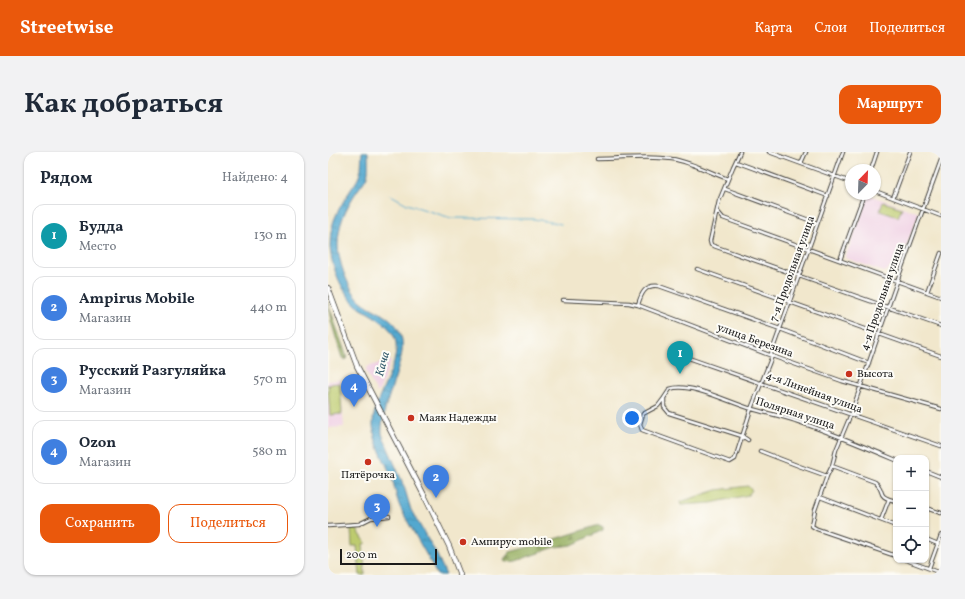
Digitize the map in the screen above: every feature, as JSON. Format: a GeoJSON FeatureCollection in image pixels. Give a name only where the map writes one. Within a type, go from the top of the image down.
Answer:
{"type":"FeatureCollection","features":[{"type":"Feature","properties":{"kind":"highway"},"geometry":{"type":"LineString","coordinates":[[328,288],[354,359],[449,546],[460,575]]}},
{"type":"Feature","properties":{"kind":"street"},"geometry":{"type":"LineString","coordinates":[[740,152],[719,201],[718,212],[710,244],[941,326]]}},
{"type":"Feature","properties":{"kind":"street"},"geometry":{"type":"LineString","coordinates":[[769,152],[778,153],[845,180]]}},
{"type":"Feature","properties":{"kind":"street"},"geometry":{"type":"LineString","coordinates":[[802,163],[806,152]]}},
{"type":"Feature","properties":{"kind":"street","name":"7-я Продольная улица"},"geometry":{"type":"LineString","coordinates":[[664,398],[658,406],[643,414],[640,424],[642,430],[730,462],[737,457],[751,409],[772,356],[771,354],[843,152]]}},
{"type":"Feature","properties":{"kind":"street"},"geometry":{"type":"LineString","coordinates":[[873,164],[877,152]]}},
{"type":"Feature","properties":{"kind":"street"},"geometry":{"type":"LineString","coordinates":[[893,198],[910,152]]}},
{"type":"Feature","properties":{"kind":"street"},"geometry":{"type":"LineString","coordinates":[[597,159],[630,157],[674,159],[728,178]]}},
{"type":"Feature","properties":{"kind":"street","name":"4-я Продольная улица"},"geometry":{"type":"LineString","coordinates":[[893,555],[817,529],[812,526],[812,522],[827,476],[832,466],[836,450],[851,414],[941,160]]}},
{"type":"Feature","properties":{"kind":"street"},"geometry":{"type":"LineString","coordinates":[[736,162],[828,196]]}},
{"type":"Feature","properties":{"kind":"street"},"geometry":{"type":"LineString","coordinates":[[725,189],[817,223]]}},
{"type":"Feature","properties":{"kind":"street"},"geometry":{"type":"LineString","coordinates":[[881,193],[941,216]]}},
{"type":"Feature","properties":{"kind":"street"},"geometry":{"type":"LineString","coordinates":[[840,260],[862,200]]}},
{"type":"Feature","properties":{"kind":"street"},"geometry":{"type":"LineString","coordinates":[[718,212],[723,218],[941,297]]}},
{"type":"Feature","properties":{"kind":"street"},"geometry":{"type":"LineString","coordinates":[[927,292],[941,253]]}},
{"type":"Feature","properties":{"kind":"street"},"geometry":{"type":"LineString","coordinates":[[697,269],[941,356]]}},
{"type":"Feature","properties":{"kind":"street"},"geometry":{"type":"LineString","coordinates":[[638,305],[645,289],[654,285],[659,286],[780,329],[869,363]]}},
{"type":"Feature","properties":{"kind":"street","name":"улица Березина"},"geometry":{"type":"LineString","coordinates":[[562,300],[629,303],[638,305],[772,356],[860,386],[941,409]]}},
{"type":"Feature","properties":{"kind":"street","name":"4-я Линейная улица"},"geometry":{"type":"LineString","coordinates":[[680,355],[941,446]]}},
{"type":"Feature","properties":{"kind":"street","name":"Полярная улица"},"geometry":{"type":"LineString","coordinates":[[664,398],[670,389],[689,387],[751,409],[795,421],[893,459]]}},
{"type":"Feature","properties":{"kind":"street"},"geometry":{"type":"LineString","coordinates":[[664,398],[664,407],[669,413],[742,436],[748,440]]}},
{"type":"Feature","properties":{"kind":"street"},"geometry":{"type":"LineString","coordinates":[[760,451],[827,476]]}},
{"type":"Feature","properties":{"kind":"street"},"geometry":{"type":"LineString","coordinates":[[832,466],[875,482],[879,487],[882,496],[893,501]]}},
{"type":"Feature","properties":{"kind":"street"},"geometry":{"type":"LineString","coordinates":[[929,472],[941,477]]}},
{"type":"Feature","properties":{"kind":"street"},"geometry":{"type":"LineString","coordinates":[[820,497],[893,525]]}},
{"type":"Feature","properties":{"kind":"street"},"geometry":{"type":"LineString","coordinates":[[881,520],[889,500]]}},
{"type":"Feature","properties":{"kind":"street"},"geometry":{"type":"LineString","coordinates":[[929,509],[941,513]]}},
{"type":"Feature","properties":{"kind":"street"},"geometry":{"type":"LineString","coordinates":[[328,526],[359,524],[371,518],[389,516]]}},
{"type":"Feature","properties":{"kind":"street"},"geometry":{"type":"LineString","coordinates":[[929,568],[941,535]]}},
{"type":"Feature","properties":{"kind":"street"},"geometry":{"type":"LineString","coordinates":[[929,540],[938,544]]}},
{"type":"Feature","properties":{"kind":"street"},"geometry":{"type":"LineString","coordinates":[[915,563],[941,573]]}},
{"type":"Feature","properties":{"kind":"shaded area"},"geometry":{"type":"Polygon","coordinates":[[[881,199],[919,213],[901,260],[884,272],[845,258],[867,200],[881,199]]]}},
{"type":"Feature","properties":{"kind":"shaded area"},"geometry":{"type":"Polygon","coordinates":[[[383,360],[391,361],[377,393],[366,372],[367,367],[383,362],[383,360]]]}},
{"type":"Feature","properties":{"kind":"shaded area"},"geometry":{"type":"Polygon","coordinates":[[[340,380],[344,427],[328,428],[328,381],[340,380]]]}},
{"type":"Feature","properties":{"kind":"green space"},"geometry":{"type":"Polygon","coordinates":[[[883,202],[902,208],[898,217],[880,211],[883,202]]]}},
{"type":"Feature","properties":{"kind":"green space"},"geometry":{"type":"Polygon","coordinates":[[[328,303],[347,358],[345,360],[344,357],[342,358],[331,321],[328,303]]]}},
{"type":"Feature","properties":{"kind":"green space"},"geometry":{"type":"Polygon","coordinates":[[[340,383],[342,414],[330,415],[328,384],[330,386],[330,384],[340,383]]]}},
{"type":"Feature","properties":{"kind":"green space"},"geometry":{"type":"Polygon","coordinates":[[[748,486],[752,490],[748,495],[711,503],[681,505],[680,502],[717,490],[748,486]]]}},
{"type":"Feature","properties":{"kind":"green space"},"geometry":{"type":"Polygon","coordinates":[[[599,525],[603,527],[603,530],[572,545],[555,547],[516,561],[506,562],[504,559],[510,552],[599,525]]]}},
{"type":"Feature","properties":{"kind":"green space"},"geometry":{"type":"Polygon","coordinates":[[[352,528],[356,528],[366,543],[363,544],[365,575],[360,575],[357,546],[352,546],[352,528]]]}},
{"type":"Feature","properties":{"kind":"water","name":"Кача"},"geometry":{"type":"Polygon","coordinates":[[[362,152],[368,152],[368,174],[343,216],[338,237],[338,251],[344,273],[354,293],[370,308],[390,319],[399,331],[402,340],[402,353],[385,408],[382,434],[404,486],[411,510],[437,555],[446,575],[437,575],[401,509],[397,500],[391,476],[375,438],[373,426],[377,403],[396,355],[396,344],[393,334],[382,322],[360,308],[348,296],[335,272],[331,255],[330,239],[334,219],[359,176],[362,152]]]}},
{"type":"Feature","properties":{"kind":"waterway"},"geometry":{"type":"LineString","coordinates":[[389,194],[407,204],[451,218],[534,219],[561,224]]}},
{"type":"Feature","properties":{"kind":"place","name":"Будда"},"geometry":{"type":"Point","coordinates":[680,374]}},
{"type":"Feature","properties":{"kind":"place","name":"Высота"},"geometry":{"type":"Point","coordinates":[849,374]}},
{"type":"Feature","properties":{"kind":"place","name":"Ozon"},"geometry":{"type":"Point","coordinates":[354,407]}},
{"type":"Feature","properties":{"kind":"place","name":"Маяк Надежды"},"geometry":{"type":"Point","coordinates":[411,418]}},
{"type":"Feature","properties":{"kind":"place","name":"Пятёрочка"},"geometry":{"type":"Point","coordinates":[368,462]}},
{"type":"Feature","properties":{"kind":"place","name":"Ampirus Mobile"},"geometry":{"type":"Point","coordinates":[436,498]}},
{"type":"Feature","properties":{"kind":"place","name":"Русский Разгуляйка"},"geometry":{"type":"Point","coordinates":[377,527]}},
{"type":"Feature","properties":{"kind":"place","name":"Ампирус mobile"},"geometry":{"type":"Point","coordinates":[463,542]}}]}
